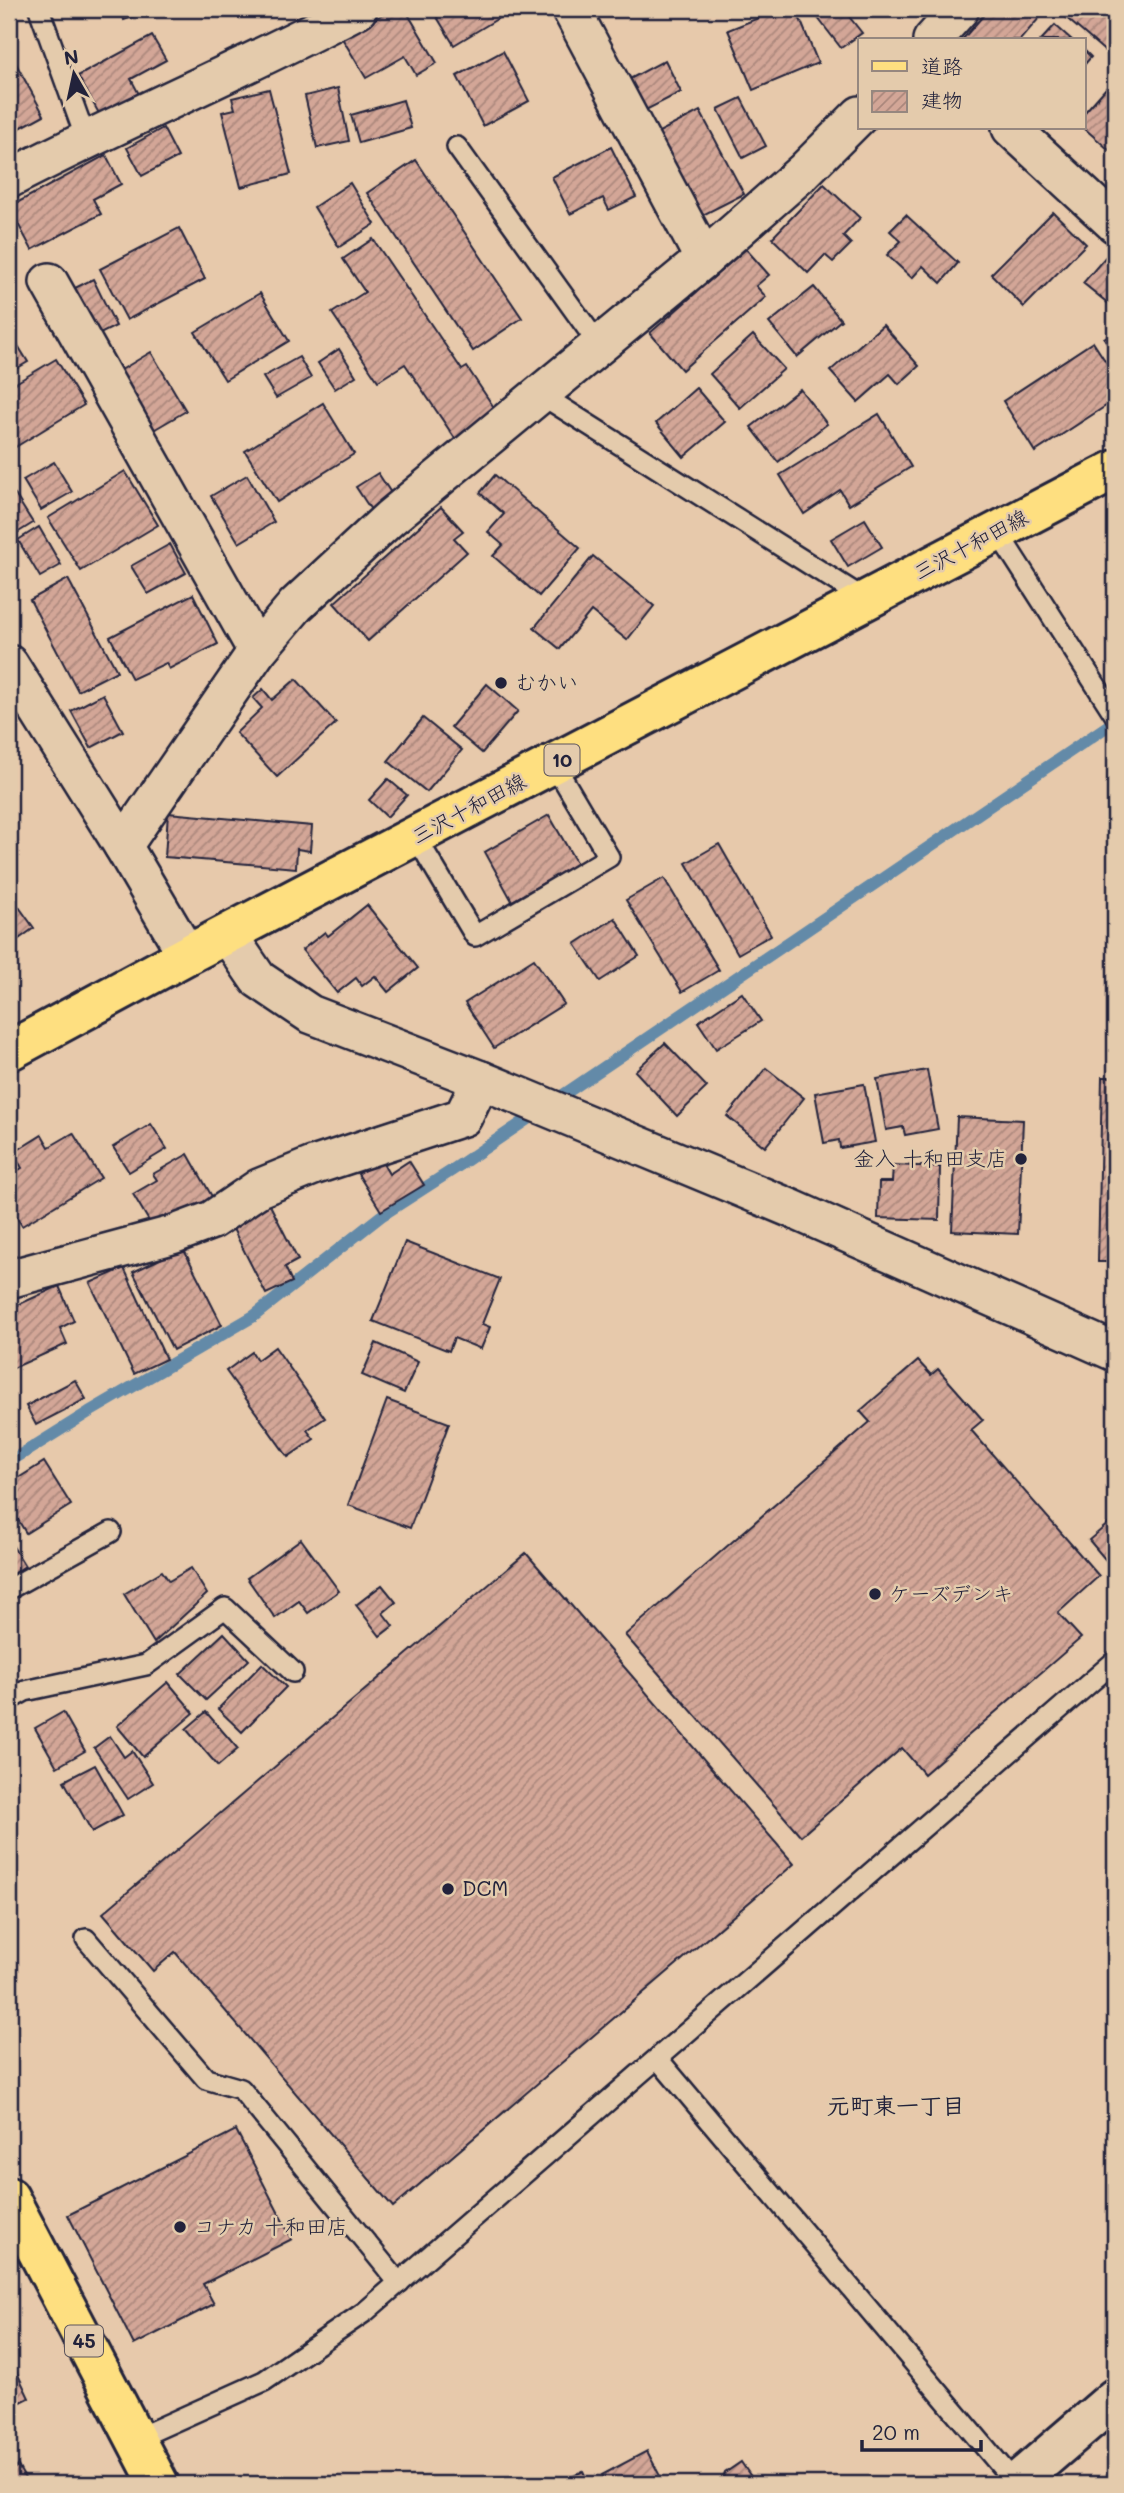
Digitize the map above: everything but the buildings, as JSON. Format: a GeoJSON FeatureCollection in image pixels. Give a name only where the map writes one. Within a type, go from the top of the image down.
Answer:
{"type":"FeatureCollection","features":[{"type":"Feature","properties":{"kind":"main road","name":"三沢十和田線"},"geometry":{"type":"LineString","coordinates":[[9,1051],[187,955],[1115,470]]}},
{"type":"Feature","properties":{"kind":"main road","name":"45"},"geometry":{"type":"LineString","coordinates":[[9,2197],[159,2484]]}},
{"type":"Feature","properties":{"kind":"street"},"geometry":{"type":"LineString","coordinates":[[9,179],[86,139],[284,47],[358,9]]}},
{"type":"Feature","properties":{"kind":"street"},"geometry":{"type":"LineString","coordinates":[[571,9],[704,259]]}},
{"type":"Feature","properties":{"kind":"street"},"geometry":{"type":"LineString","coordinates":[[934,38],[960,9]]}},
{"type":"Feature","properties":{"kind":"street"},"geometry":{"type":"LineString","coordinates":[[123,846],[257,652],[296,605],[390,518],[704,259],[803,172],[858,117]]}},
{"type":"Feature","properties":{"kind":"street"},"geometry":{"type":"LineString","coordinates":[[1013,130],[1115,224]]}},
{"type":"Feature","properties":{"kind":"street"},"geometry":{"type":"LineString","coordinates":[[49,282],[257,652]]}},
{"type":"Feature","properties":{"kind":"street"},"geometry":{"type":"LineString","coordinates":[[9,664],[123,846],[187,955]]}},
{"type":"Feature","properties":{"kind":"street"},"geometry":{"type":"LineString","coordinates":[[228,935],[258,979],[310,1014],[481,1080],[790,1208],[1115,1352]]}},
{"type":"Feature","properties":{"kind":"street"},"geometry":{"type":"LineString","coordinates":[[9,1279],[172,1235],[212,1220],[259,1188],[313,1166],[463,1117],[481,1080]]}},
{"type":"Feature","properties":{"kind":"street"},"geometry":{"type":"LineString","coordinates":[[1015,2484],[1115,2398]]}},
{"type":"Feature","properties":{"kind":"lane"},"geometry":{"type":"LineString","coordinates":[[39,9],[86,139]]}},
{"type":"Feature","properties":{"kind":"lane"},"geometry":{"type":"LineString","coordinates":[[457,147],[599,345]]}},
{"type":"Feature","properties":{"kind":"lane"},"geometry":{"type":"LineString","coordinates":[[540,394],[866,600]]}},
{"type":"Feature","properties":{"kind":"lane"},"geometry":{"type":"LineString","coordinates":[[997,531],[1113,707]]}},
{"type":"Feature","properties":{"kind":"lane"},"geometry":{"type":"LineString","coordinates":[[416,836],[475,936],[609,856],[554,764]]}},
{"type":"Feature","properties":{"kind":"lane"},"geometry":{"type":"LineString","coordinates":[[9,1589],[111,1532]]}},
{"type":"Feature","properties":{"kind":"lane"},"geometry":{"type":"LineString","coordinates":[[9,1700],[25,1691],[146,1665],[225,1608],[293,1672]]}},
{"type":"Feature","properties":{"kind":"lane"},"geometry":{"type":"LineString","coordinates":[[135,2438],[264,2381],[366,2311],[1115,1661]]}},
{"type":"Feature","properties":{"kind":"lane"},"geometry":{"type":"LineString","coordinates":[[86,1939],[206,2079],[241,2089],[399,2283]]}},
{"type":"Feature","properties":{"kind":"lane"},"geometry":{"type":"LineString","coordinates":[[658,2060],[1015,2484]]}},
{"type":"Feature","properties":{"kind":"waterway"},"geometry":{"type":"LineString","coordinates":[[9,1462],[254,1316],[381,1216],[1115,721]]}},
{"type":"Feature","properties":{"kind":"place","name":"むかい"},"geometry":{"type":"Point","coordinates":[501,683]}},
{"type":"Feature","properties":{"kind":"place","name":"金入 十和田支店"},"geometry":{"type":"Point","coordinates":[1021,1159]}},
{"type":"Feature","properties":{"kind":"place","name":"ケーズデンキ"},"geometry":{"type":"Point","coordinates":[875,1594]}},
{"type":"Feature","properties":{"kind":"place","name":"DCM"},"geometry":{"type":"Point","coordinates":[448,1889]}},
{"type":"Feature","properties":{"kind":"place","name":"コナカ 十和田店"},"geometry":{"type":"Point","coordinates":[180,2227]}},
{"type":"Feature","properties":{"kind":"district","name":"元町東一丁目"},"geometry":{"type":"Point","coordinates":[896,2106]}}]}
